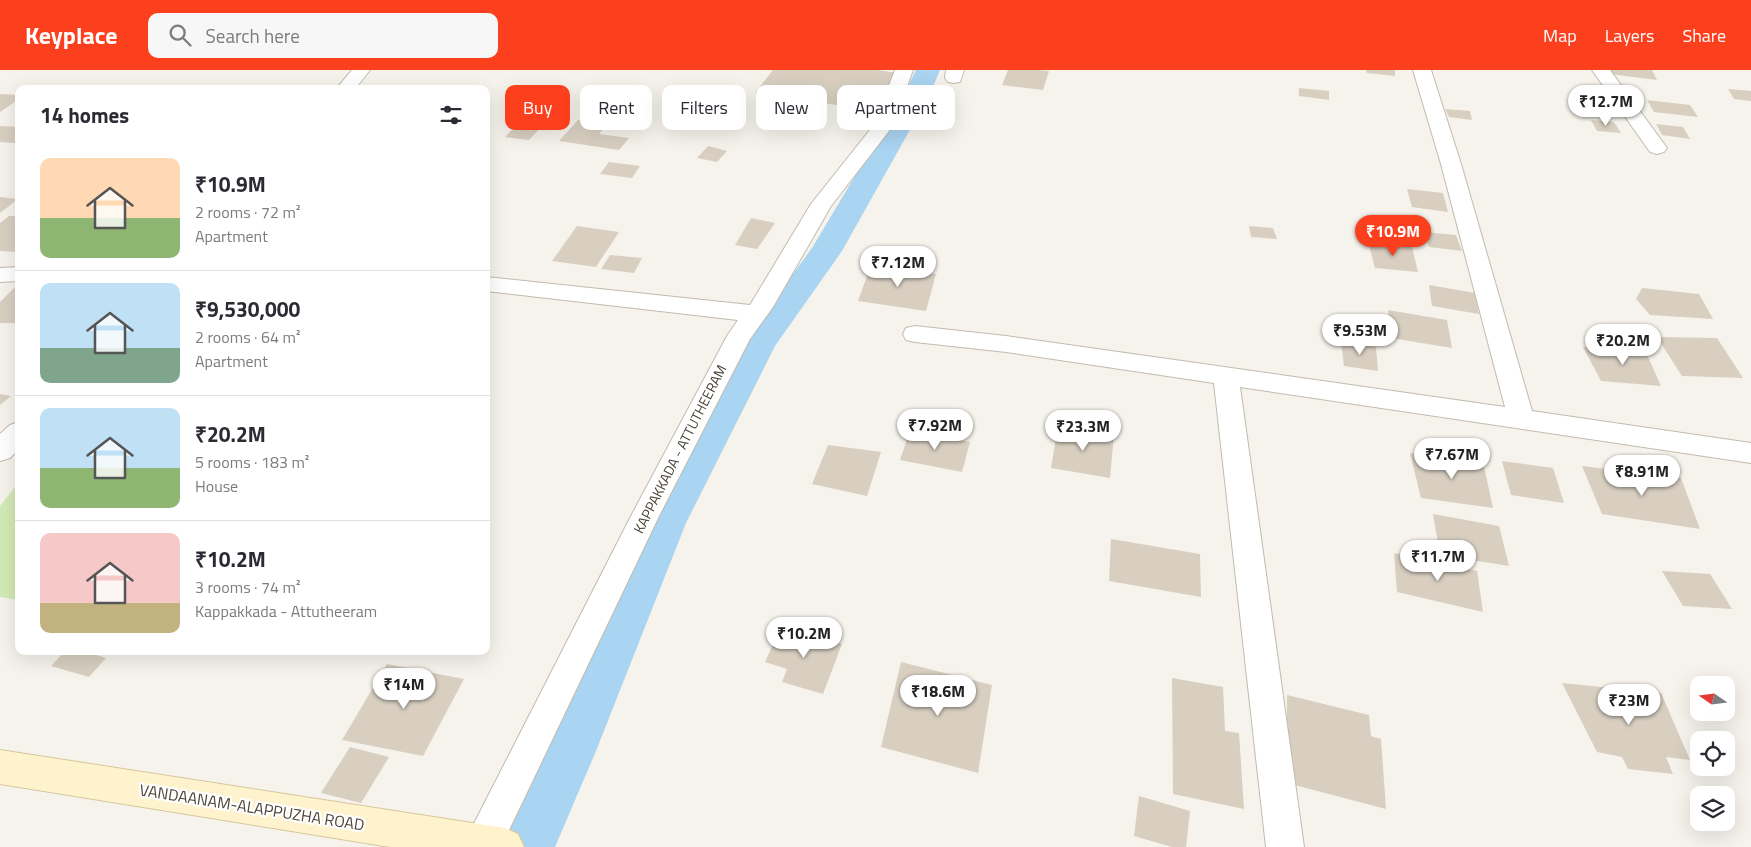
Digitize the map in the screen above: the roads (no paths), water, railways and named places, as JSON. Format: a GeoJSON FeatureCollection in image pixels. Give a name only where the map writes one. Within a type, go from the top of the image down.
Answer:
{"type":"FeatureCollection","features":[{"type":"Feature","properties":{"kind":"main road","name":"VANDAANAM-ALAPPUZHA ROAD"},"geometry":{"type":"LineString","coordinates":[[0,767],[492,846]]}},
{"type":"Feature","properties":{"kind":"street"},"geometry":{"type":"LineString","coordinates":[[349,85],[362,70]]}},
{"type":"Feature","properties":{"kind":"street","name":"KAPPAKKADA - ATTUTHEERAM"},"geometry":{"type":"LineString","coordinates":[[492,846],[645,516],[739,336],[756,314],[822,204],[882,127],[904,70]]}},
{"type":"Feature","properties":{"kind":"street"},"geometry":{"type":"LineString","coordinates":[[1422,70],[1451,164],[1522,421]]}},
{"type":"Feature","properties":{"kind":"street"},"geometry":{"type":"LineString","coordinates":[[1601,70],[1656,148]]}},
{"type":"Feature","properties":{"kind":"street"},"geometry":{"type":"LineString","coordinates":[[0,275],[15,274]]}},
{"type":"Feature","properties":{"kind":"street"},"geometry":{"type":"LineString","coordinates":[[490,284],[756,314]]}},
{"type":"Feature","properties":{"kind":"street"},"geometry":{"type":"LineString","coordinates":[[915,334],[1006,344],[1751,453]]}},
{"type":"Feature","properties":{"kind":"street"},"geometry":{"type":"LineString","coordinates":[[1226,377],[1285,847]]}},
{"type":"Feature","properties":{"kind":"street"},"geometry":{"type":"LineString","coordinates":[[0,451],[15,436]]}},
{"type":"Feature","properties":{"kind":"waterway"},"geometry":{"type":"LineString","coordinates":[[528,847],[571,751],[665,523],[760,342],[826,251],[917,94],[928,70]]}}]}
